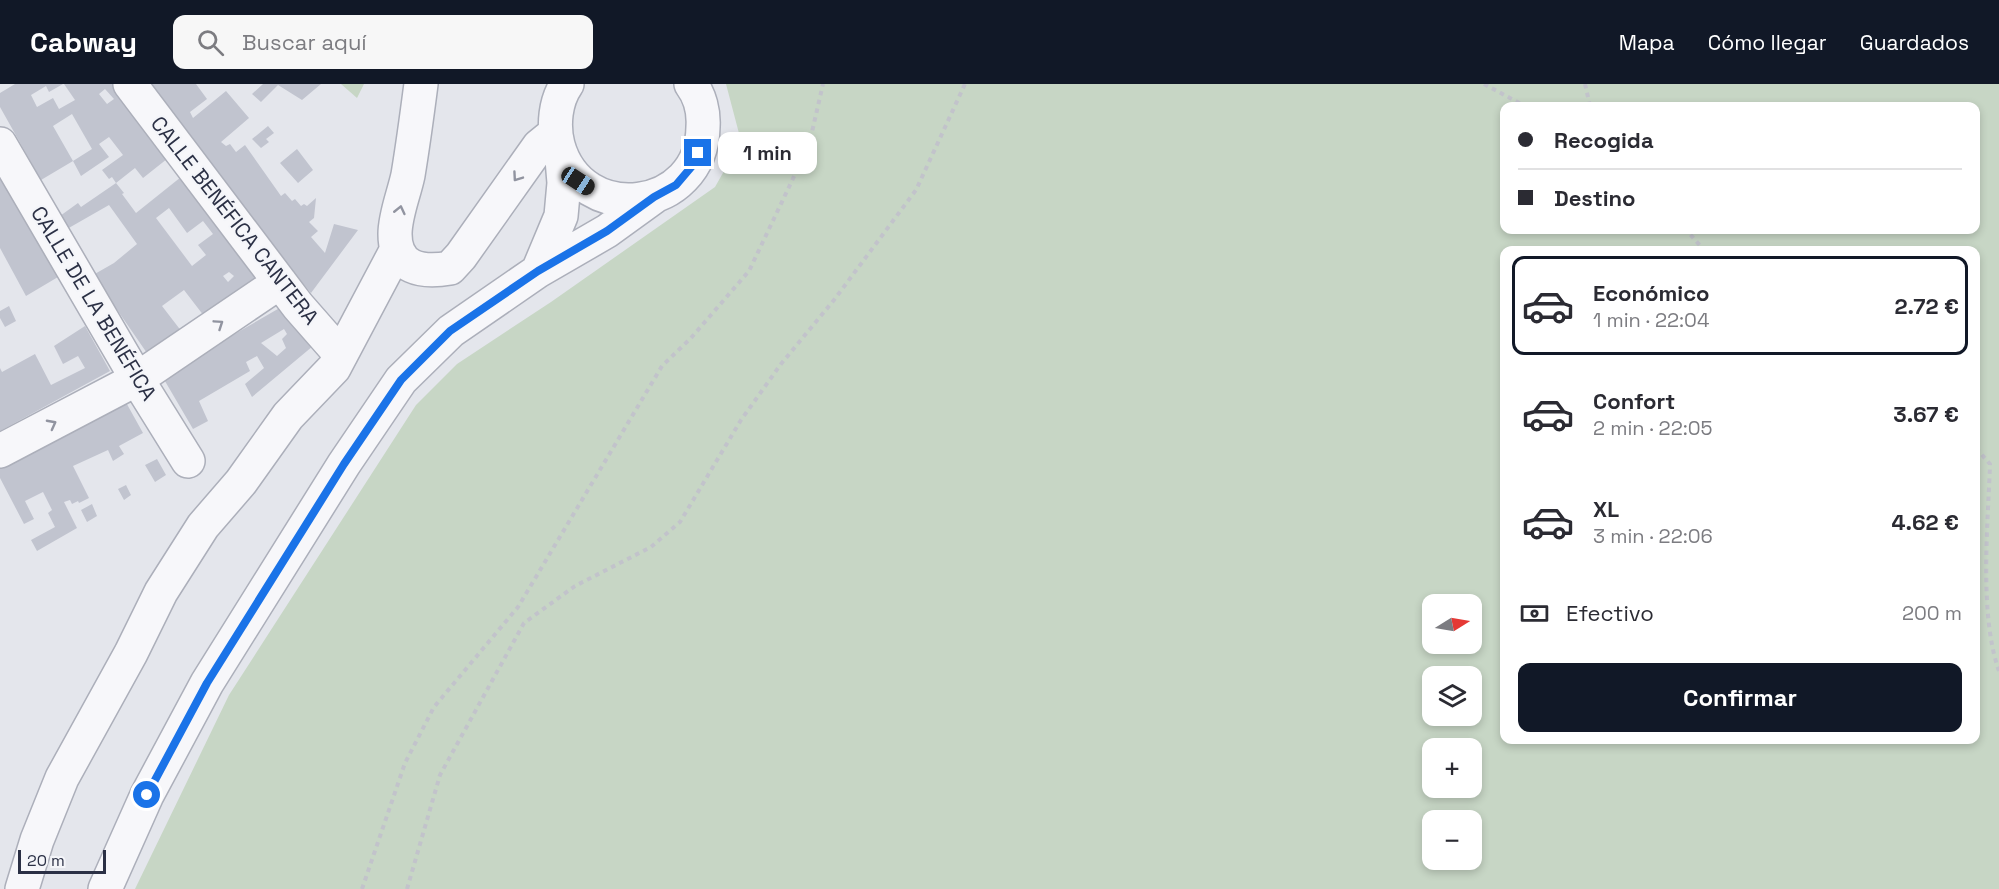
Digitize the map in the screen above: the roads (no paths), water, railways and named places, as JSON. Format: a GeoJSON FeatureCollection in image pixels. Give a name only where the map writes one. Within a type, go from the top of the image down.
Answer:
{"type":"FeatureCollection","features":[{"type":"Feature","properties":{"kind":"street","name":"CALLE BENÉFICA CANTERA"},"geometry":{"type":"LineString","coordinates":[[130,84],[280,282],[341,355]]}},
{"type":"Feature","properties":{"kind":"street"},"geometry":{"type":"LineString","coordinates":[[421,84],[407,176],[395,233],[397,249],[408,266],[423,270],[450,268],[461,256],[560,114]]}},
{"type":"Feature","properties":{"kind":"street"},"geometry":{"type":"LineString","coordinates":[[105,889],[147,795],[207,683],[344,464],[401,380],[450,331],[538,271],[607,231],[654,197],[676,185],[693,165],[703,141],[704,116],[694,86]]}},
{"type":"Feature","properties":{"kind":"street"},"geometry":{"type":"LineString","coordinates":[[560,114],[578,181],[601,195],[627,201],[654,197]]}},
{"type":"Feature","properties":{"kind":"street"},"geometry":{"type":"LineString","coordinates":[[538,271],[561,216],[564,183],[560,114]]}},
{"type":"Feature","properties":{"kind":"street","name":"CALLE DE LA BENÉFICA"},"geometry":{"type":"LineString","coordinates":[[0,144],[188,461]]}},
{"type":"Feature","properties":{"kind":"street"},"geometry":{"type":"LineString","coordinates":[[22,889],[37,840],[62,778],[131,653],[161,592],[203,526],[241,482],[288,416],[334,368],[397,249]]}},
{"type":"Feature","properties":{"kind":"street"},"geometry":{"type":"LineString","coordinates":[[0,452],[138,379],[280,282]]}}]}
